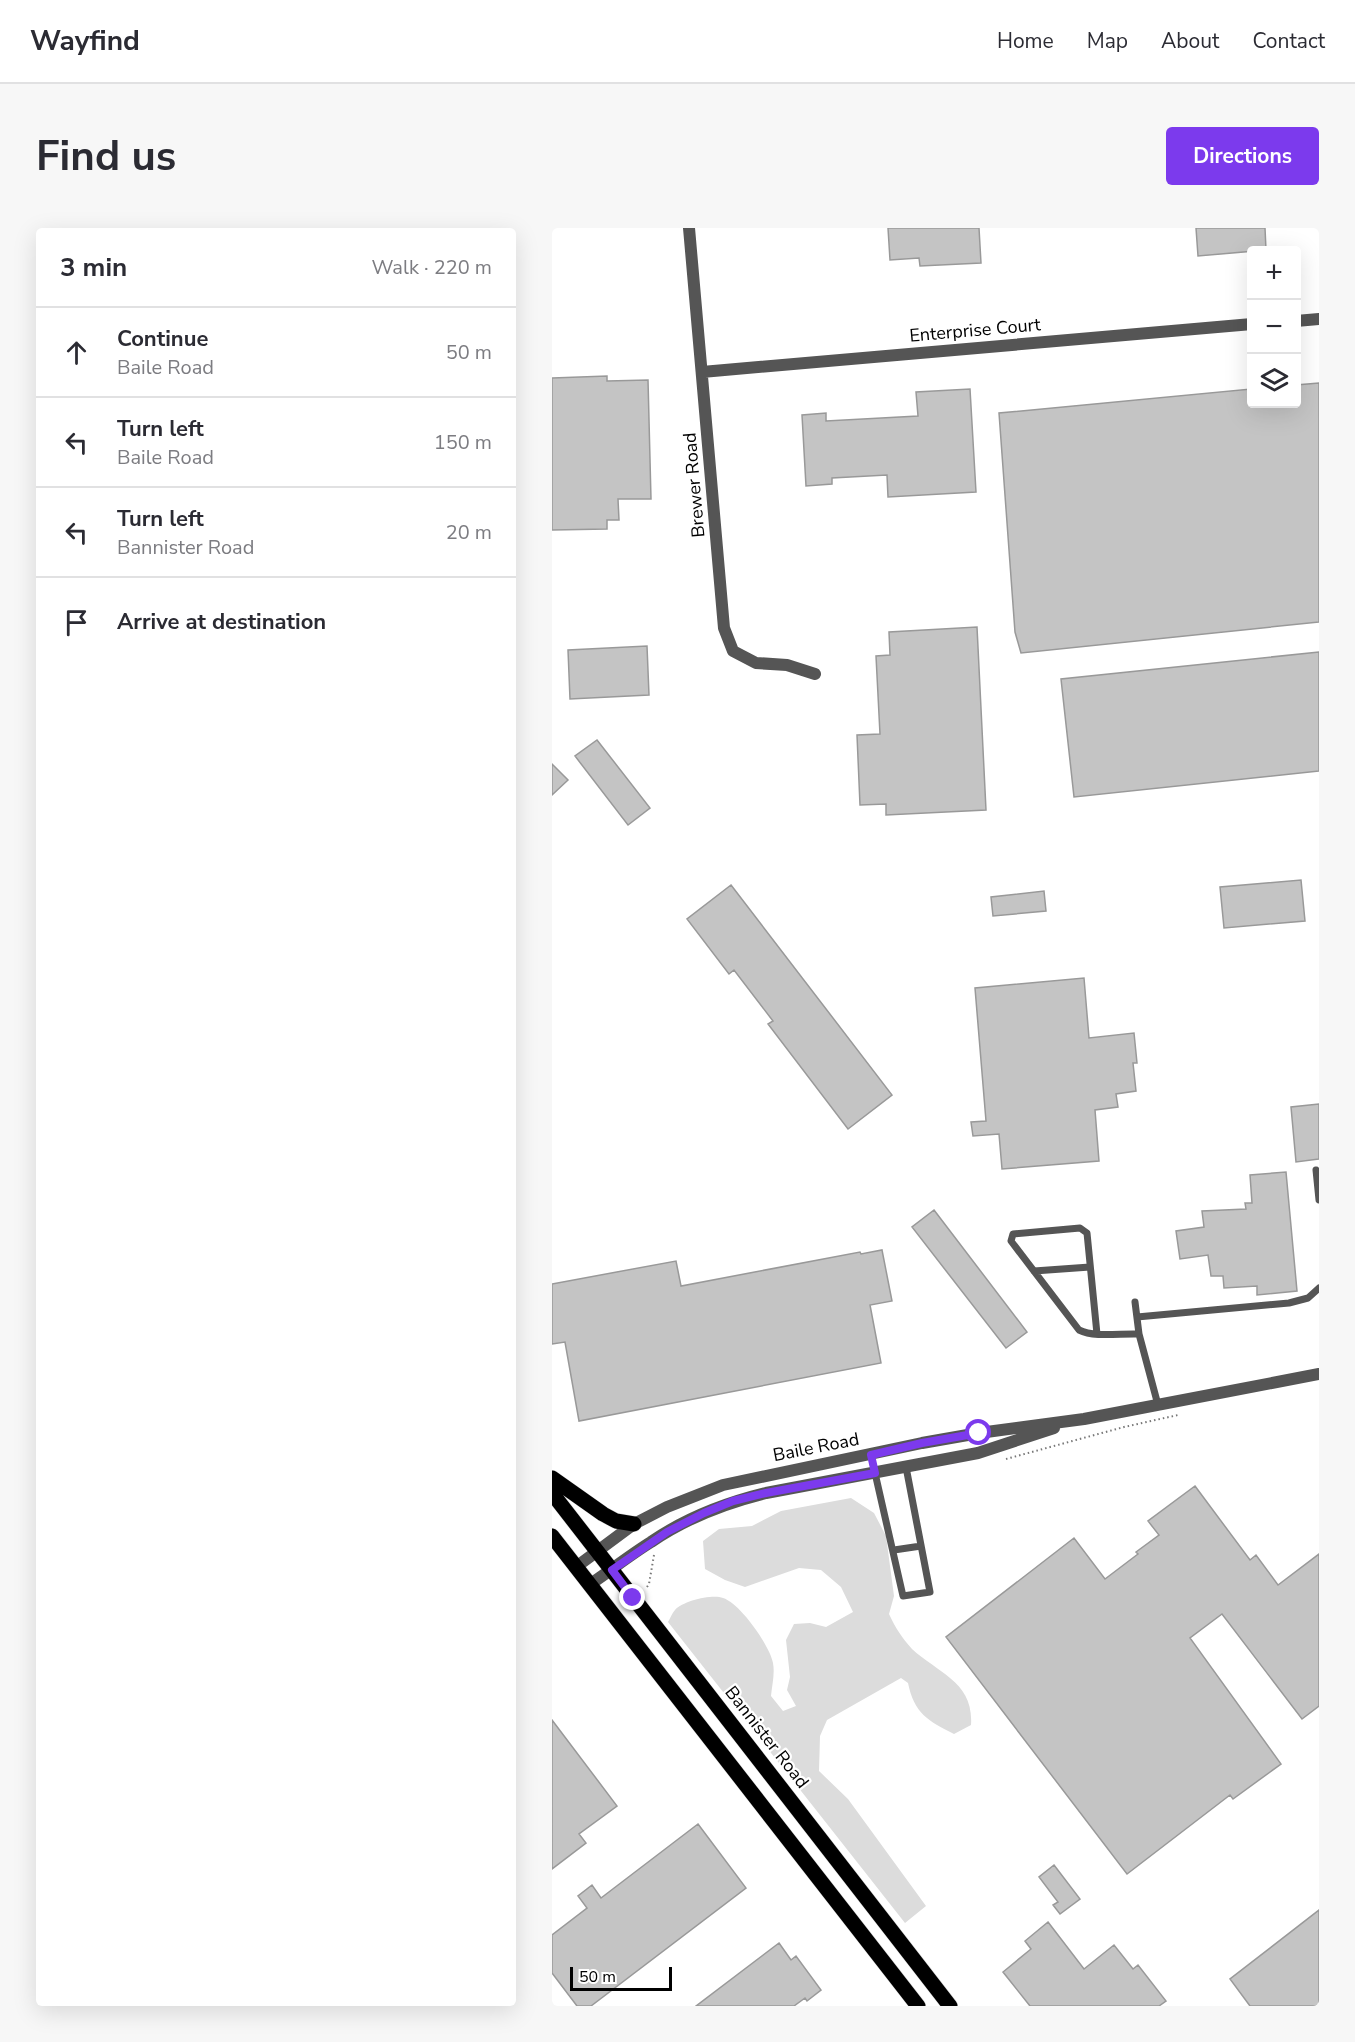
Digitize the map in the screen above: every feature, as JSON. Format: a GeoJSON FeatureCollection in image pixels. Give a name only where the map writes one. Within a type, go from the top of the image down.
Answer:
{"type":"FeatureCollection","features":[{"type":"Feature","properties":{"kind":"main road"},"geometry":{"type":"LineString","coordinates":[[552,1478],[603,1514],[616,1521],[634,1524]]}},
{"type":"Feature","properties":{"kind":"main road","name":"Bannister Road"},"geometry":{"type":"LineString","coordinates":[[552,1493],[950,2006]]}},
{"type":"Feature","properties":{"kind":"main road"},"geometry":{"type":"LineString","coordinates":[[552,1536],[918,2006]]}},
{"type":"Feature","properties":{"kind":"street","name":"Brewer Road"},"geometry":{"type":"LineString","coordinates":[[689,228],[724,628],[734,651],[756,663],[787,665],[815,674]]}},
{"type":"Feature","properties":{"kind":"street"},"geometry":{"type":"LineString","coordinates":[[1301,321],[1319,319]]}},
{"type":"Feature","properties":{"kind":"street","name":"Enterprise Court"},"geometry":{"type":"LineString","coordinates":[[702,372],[1247,324]]}},
{"type":"Feature","properties":{"kind":"street","name":"Baile Road"},"geometry":{"type":"LineString","coordinates":[[576,1567],[634,1524],[667,1507],[723,1485],[979,1433],[1084,1419],[1319,1374]]}},
{"type":"Feature","properties":{"kind":"street","name":"Baile Road"},"geometry":{"type":"LineString","coordinates":[[590,1585],[667,1532],[733,1501],[978,1453],[1084,1419]]}},
{"type":"Feature","properties":{"kind":"street"},"geometry":{"type":"LineString","coordinates":[[902,1448],[906,1467]]}},
{"type":"Feature","properties":{"kind":"street"},"geometry":{"type":"LineString","coordinates":[[871,1455],[875,1473]]}},
{"type":"Feature","properties":{"kind":"lane"},"geometry":{"type":"LineString","coordinates":[[1316,1170],[1319,1200]]}},
{"type":"Feature","properties":{"kind":"lane"},"geometry":{"type":"LineString","coordinates":[[1096,1334],[1087,1233],[1084,1229],[1012,1234],[1011,1241],[1079,1330],[1096,1334],[1139,1334]]}},
{"type":"Feature","properties":{"kind":"lane"},"geometry":{"type":"LineString","coordinates":[[1034,1271],[1090,1267]]}},
{"type":"Feature","properties":{"kind":"lane"},"geometry":{"type":"LineString","coordinates":[[1137,1317],[1289,1303],[1308,1298],[1319,1288]]}},
{"type":"Feature","properties":{"kind":"lane"},"geometry":{"type":"LineString","coordinates":[[1135,1302],[1139,1334],[1158,1405]]}},
{"type":"Feature","properties":{"kind":"lane"},"geometry":{"type":"LineString","coordinates":[[875,1473],[903,1596],[930,1592],[906,1467]]}},
{"type":"Feature","properties":{"kind":"lane"},"geometry":{"type":"LineString","coordinates":[[894,1550],[921,1546]]}},
{"type":"Feature","properties":{"kind":"shaded area"},"geometry":{"type":"Polygon","coordinates":[[[851,1498],[874,1513],[886,1536],[894,1596],[889,1614],[894,1623],[912,1649],[961,1688],[970,1710],[971,1725],[954,1734],[937,1725],[918,1709],[908,1683],[901,1678],[827,1720],[820,1736],[819,1771],[848,1799],[926,1906],[905,1923],[668,1622],[675,1610],[691,1601],[718,1597],[730,1602],[746,1616],[771,1656],[774,1671],[771,1696],[783,1711],[796,1706],[787,1690],[790,1677],[786,1640],[794,1624],[810,1623],[826,1627],[853,1612],[841,1587],[821,1570],[799,1568],[745,1587],[725,1580],[705,1569],[703,1541],[719,1529],[752,1526],[781,1511],[851,1498]]]}},
{"type":"Feature","properties":{"kind":"building"},"geometry":{"type":"Polygon","coordinates":[[[888,228],[979,228],[981,263],[920,266],[919,258],[890,260],[888,228]]]}},
{"type":"Feature","properties":{"kind":"building"},"geometry":{"type":"Polygon","coordinates":[[[1196,228],[1265,228],[1266,246],[1247,246],[1247,252],[1198,256],[1196,228]]]}},
{"type":"Feature","properties":{"kind":"building"},"geometry":{"type":"Polygon","coordinates":[[[607,376],[607,381],[648,380],[651,499],[618,499],[619,520],[607,520],[607,529],[552,530],[552,378],[607,376]]]}},
{"type":"Feature","properties":{"kind":"building"},"geometry":{"type":"Polygon","coordinates":[[[1319,383],[1319,622],[1021,653],[1015,632],[999,413],[1247,389],[1247,408],[1301,408],[1301,385],[1319,383]]]}},
{"type":"Feature","properties":{"kind":"building"},"geometry":{"type":"Polygon","coordinates":[[[970,389],[976,492],[888,497],[887,475],[832,478],[832,484],[806,486],[802,415],[826,413],[826,421],[918,416],[916,392],[970,389]]]}},
{"type":"Feature","properties":{"kind":"building"},"geometry":{"type":"Polygon","coordinates":[[[977,627],[986,810],[886,815],[886,804],[860,805],[857,735],[880,734],[876,656],[890,655],[889,632],[977,627]]]}},
{"type":"Feature","properties":{"kind":"building"},"geometry":{"type":"Polygon","coordinates":[[[647,646],[649,695],[570,699],[568,650],[647,646]]]}},
{"type":"Feature","properties":{"kind":"building"},"geometry":{"type":"Polygon","coordinates":[[[1319,652],[1319,771],[1074,797],[1061,679],[1319,652]]]}},
{"type":"Feature","properties":{"kind":"building"},"geometry":{"type":"Polygon","coordinates":[[[597,740],[650,808],[628,825],[575,756],[597,740]]]}},
{"type":"Feature","properties":{"kind":"building"},"geometry":{"type":"Polygon","coordinates":[[[552,764],[568,780],[552,795],[552,764]]]}},
{"type":"Feature","properties":{"kind":"building"},"geometry":{"type":"Polygon","coordinates":[[[1301,880],[1305,921],[1224,928],[1220,887],[1301,880]]]}},
{"type":"Feature","properties":{"kind":"building"},"geometry":{"type":"Polygon","coordinates":[[[731,885],[892,1095],[848,1129],[768,1024],[773,1021],[734,970],[729,974],[687,919],[731,885]]]}},
{"type":"Feature","properties":{"kind":"building"},"geometry":{"type":"Polygon","coordinates":[[[1044,891],[1046,911],[993,916],[991,897],[1044,891]]]}},
{"type":"Feature","properties":{"kind":"building"},"geometry":{"type":"Polygon","coordinates":[[[1084,978],[1089,1038],[1134,1033],[1137,1063],[1133,1063],[1136,1091],[1116,1094],[1118,1107],[1095,1110],[1099,1161],[1002,1169],[999,1134],[973,1136],[971,1122],[986,1121],[975,988],[1084,978]]]}},
{"type":"Feature","properties":{"kind":"building"},"geometry":{"type":"Polygon","coordinates":[[[1319,1104],[1319,1159],[1296,1162],[1291,1107],[1319,1104]]]}},
{"type":"Feature","properties":{"kind":"building"},"geometry":{"type":"Polygon","coordinates":[[[1286,1172],[1297,1291],[1257,1295],[1257,1286],[1224,1288],[1223,1276],[1211,1276],[1208,1255],[1180,1259],[1176,1231],[1204,1227],[1202,1211],[1246,1209],[1245,1203],[1252,1203],[1250,1175],[1286,1172]]]}},
{"type":"Feature","properties":{"kind":"building"},"geometry":{"type":"Polygon","coordinates":[[[934,1210],[1027,1332],[1006,1348],[912,1227],[934,1210]]]}},
{"type":"Feature","properties":{"kind":"building"},"geometry":{"type":"Polygon","coordinates":[[[882,1250],[892,1301],[870,1305],[881,1363],[579,1421],[565,1342],[552,1344],[552,1284],[676,1261],[681,1286],[860,1252],[861,1254],[882,1250]]]}},
{"type":"Feature","properties":{"kind":"building"},"geometry":{"type":"Polygon","coordinates":[[[1195,1486],[1250,1560],[1256,1555],[1278,1585],[1319,1554],[1319,1706],[1302,1719],[1222,1614],[1190,1638],[1281,1764],[1233,1799],[1230,1795],[1127,1874],[946,1637],[1074,1538],[1105,1579],[1159,1535],[1148,1521],[1195,1486]]]}},
{"type":"Feature","properties":{"kind":"building"},"geometry":{"type":"Polygon","coordinates":[[[552,1720],[617,1806],[579,1834],[586,1843],[552,1869],[552,1720]]]}},
{"type":"Feature","properties":{"kind":"building"},"geometry":{"type":"Polygon","coordinates":[[[698,1824],[746,1888],[591,2006],[577,2006],[552,1973],[552,1935],[587,1908],[578,1896],[592,1885],[601,1898],[698,1824]]]}},
{"type":"Feature","properties":{"kind":"building"},"geometry":{"type":"Polygon","coordinates":[[[1054,1865],[1080,1899],[1060,1914],[1053,1905],[1058,1902],[1039,1877],[1054,1865]]]}},
{"type":"Feature","properties":{"kind":"building"},"geometry":{"type":"Polygon","coordinates":[[[1319,1910],[1319,2006],[1250,2006],[1230,1979],[1319,1910]]]}},
{"type":"Feature","properties":{"kind":"building"},"geometry":{"type":"Polygon","coordinates":[[[1048,1922],[1084,1969],[1114,1945],[1133,1969],[1138,1965],[1166,2001],[1159,2006],[1030,2006],[1003,1972],[1031,1949],[1025,1941],[1048,1922]]]}},
{"type":"Feature","properties":{"kind":"building"},"geometry":{"type":"Polygon","coordinates":[[[779,1943],[791,1960],[796,1956],[821,1990],[807,2001],[805,1998],[794,2006],[696,2006],[779,1943]]]}},
{"type":"Feature","properties":{"kind":"route"},"geometry":{"type":"LineString","coordinates":[[633,1598],[612,1570],[650,1542],[704,1513],[733,1501],[766,1493],[875,1473],[871,1455],[979,1433]]}}]}
